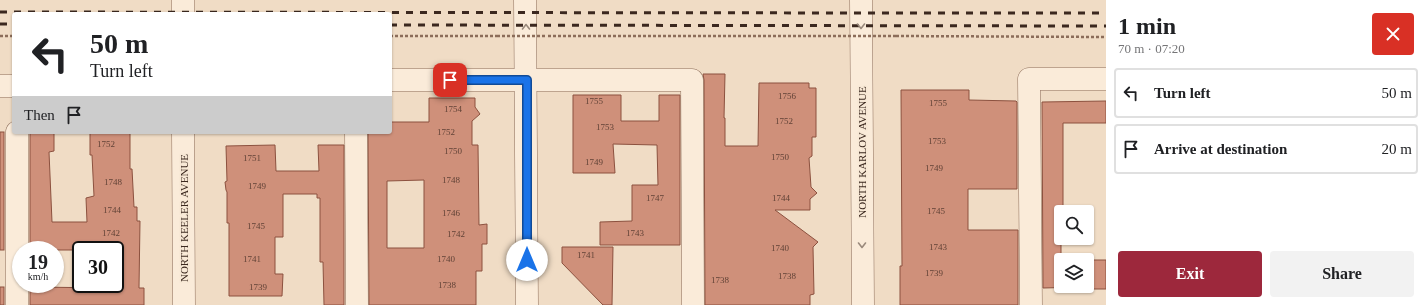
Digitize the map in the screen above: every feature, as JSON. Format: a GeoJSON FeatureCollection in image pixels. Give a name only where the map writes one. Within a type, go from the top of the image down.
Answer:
{"type":"FeatureCollection","features":[{"type":"Feature","properties":{"kind":"street"},"geometry":{"type":"LineString","coordinates":[[183,0],[183,12]]}},
{"type":"Feature","properties":{"kind":"street"},"geometry":{"type":"LineString","coordinates":[[525,0],[527,80],[528,305]]}},
{"type":"Feature","properties":{"kind":"street","name":"NORTH KARLOV AVENUE"},"geometry":{"type":"LineString","coordinates":[[861,0],[863,305]]}},
{"type":"Feature","properties":{"kind":"street"},"geometry":{"type":"LineString","coordinates":[[1030,305],[1029,79],[1106,79]]}},
{"type":"Feature","properties":{"kind":"street"},"geometry":{"type":"LineString","coordinates":[[392,80],[692,80],[693,305]]}},
{"type":"Feature","properties":{"kind":"street"},"geometry":{"type":"LineString","coordinates":[[0,86],[12,86]]}},
{"type":"Feature","properties":{"kind":"street"},"geometry":{"type":"LineString","coordinates":[[17,134],[17,305]]}},
{"type":"Feature","properties":{"kind":"street","name":"NORTH KEELER AVENUE"},"geometry":{"type":"LineString","coordinates":[[183,134],[184,305]]}},
{"type":"Feature","properties":{"kind":"street"},"geometry":{"type":"LineString","coordinates":[[356,134],[357,305]]}},
{"type":"Feature","properties":{"kind":"path"},"geometry":{"type":"LineString","coordinates":[[0,36],[12,36]]}},
{"type":"Feature","properties":{"kind":"path"},"geometry":{"type":"LineString","coordinates":[[392,36],[1106,37]]}},
{"type":"Feature","properties":{"kind":"building"},"geometry":{"type":"Polygon","coordinates":[[[703,74],[725,74],[725,146],[758,146],[759,83],[809,83],[809,88],[816,88],[816,137],[812,137],[812,156],[809,158],[811,187],[817,193],[810,199],[810,210],[775,210],[818,242],[813,247],[814,294],[810,295],[810,305],[705,305],[703,74]]]}},
{"type":"Feature","properties":{"kind":"building"},"geometry":{"type":"Polygon","coordinates":[[[901,90],[969,90],[969,100],[1017,102],[1017,189],[968,189],[968,230],[1018,230],[1018,305],[900,305],[900,266],[902,266],[901,90]]]}},
{"type":"Feature","properties":{"kind":"building"},"geometry":{"type":"Polygon","coordinates":[[[573,95],[621,95],[621,121],[659,121],[659,95],[680,95],[680,245],[600,245],[600,222],[632,221],[632,185],[658,185],[657,145],[613,144],[615,173],[573,173],[573,95]]]}},
{"type":"Feature","properties":{"kind":"building"},"geometry":{"type":"Polygon","coordinates":[[[429,98],[475,98],[475,107],[480,114],[472,121],[472,145],[478,145],[479,225],[487,224],[487,244],[482,244],[482,271],[476,271],[476,305],[369,305],[368,134],[392,134],[392,122],[429,122],[429,98]],[[424,180],[387,181],[387,248],[424,248],[424,180]]]}},
{"type":"Feature","properties":{"kind":"building"},"geometry":{"type":"Polygon","coordinates":[[[1106,101],[1106,123],[1063,123],[1063,205],[1054,205],[1054,245],[1061,245],[1061,253],[1054,253],[1054,288],[1043,288],[1042,102],[1106,101]]]}},
{"type":"Feature","properties":{"kind":"building"},"geometry":{"type":"Polygon","coordinates":[[[0,132],[4,132],[4,250],[0,250],[0,132]]]}},
{"type":"Feature","properties":{"kind":"building"},"geometry":{"type":"Polygon","coordinates":[[[30,134],[54,134],[54,151],[49,152],[52,222],[87,222],[86,198],[94,196],[92,155],[90,155],[90,134],[130,134],[130,169],[132,169],[134,207],[137,207],[137,221],[140,221],[139,288],[144,288],[144,305],[30,305],[30,293],[64,293],[64,287],[72,287],[72,293],[124,293],[124,241],[72,241],[72,250],[64,250],[64,241],[30,241],[30,134]]]}},
{"type":"Feature","properties":{"kind":"building"},"geometry":{"type":"Polygon","coordinates":[[[275,145],[276,171],[319,171],[318,145],[344,145],[344,305],[324,305],[323,262],[320,262],[320,198],[317,198],[317,194],[283,194],[283,237],[275,237],[275,274],[283,274],[282,296],[229,296],[229,223],[227,223],[227,192],[225,182],[227,181],[226,146],[275,145]]]}},
{"type":"Feature","properties":{"kind":"building"},"geometry":{"type":"Polygon","coordinates":[[[562,247],[613,247],[612,305],[603,305],[562,263],[562,247]]]}},
{"type":"Feature","properties":{"kind":"building"},"geometry":{"type":"Polygon","coordinates":[[[1094,260],[1106,260],[1106,289],[1094,289],[1094,260]]]}},
{"type":"Feature","properties":{"kind":"building"},"geometry":{"type":"Polygon","coordinates":[[[0,287],[4,287],[4,305],[0,305],[0,287]]]}},
{"type":"Feature","properties":{"kind":"railway"},"geometry":{"type":"LineString","coordinates":[[0,12],[12,12]]}},
{"type":"Feature","properties":{"kind":"railway"},"geometry":{"type":"LineString","coordinates":[[392,12],[1106,13]]}},
{"type":"Feature","properties":{"kind":"railway"},"geometry":{"type":"LineString","coordinates":[[0,24],[12,24]]}},
{"type":"Feature","properties":{"kind":"railway"},"geometry":{"type":"LineString","coordinates":[[392,25],[1106,26]]}},
{"type":"Feature","properties":{"kind":"route"},"geometry":{"type":"LineString","coordinates":[[450,80],[527,80],[527,260]]}}]}
